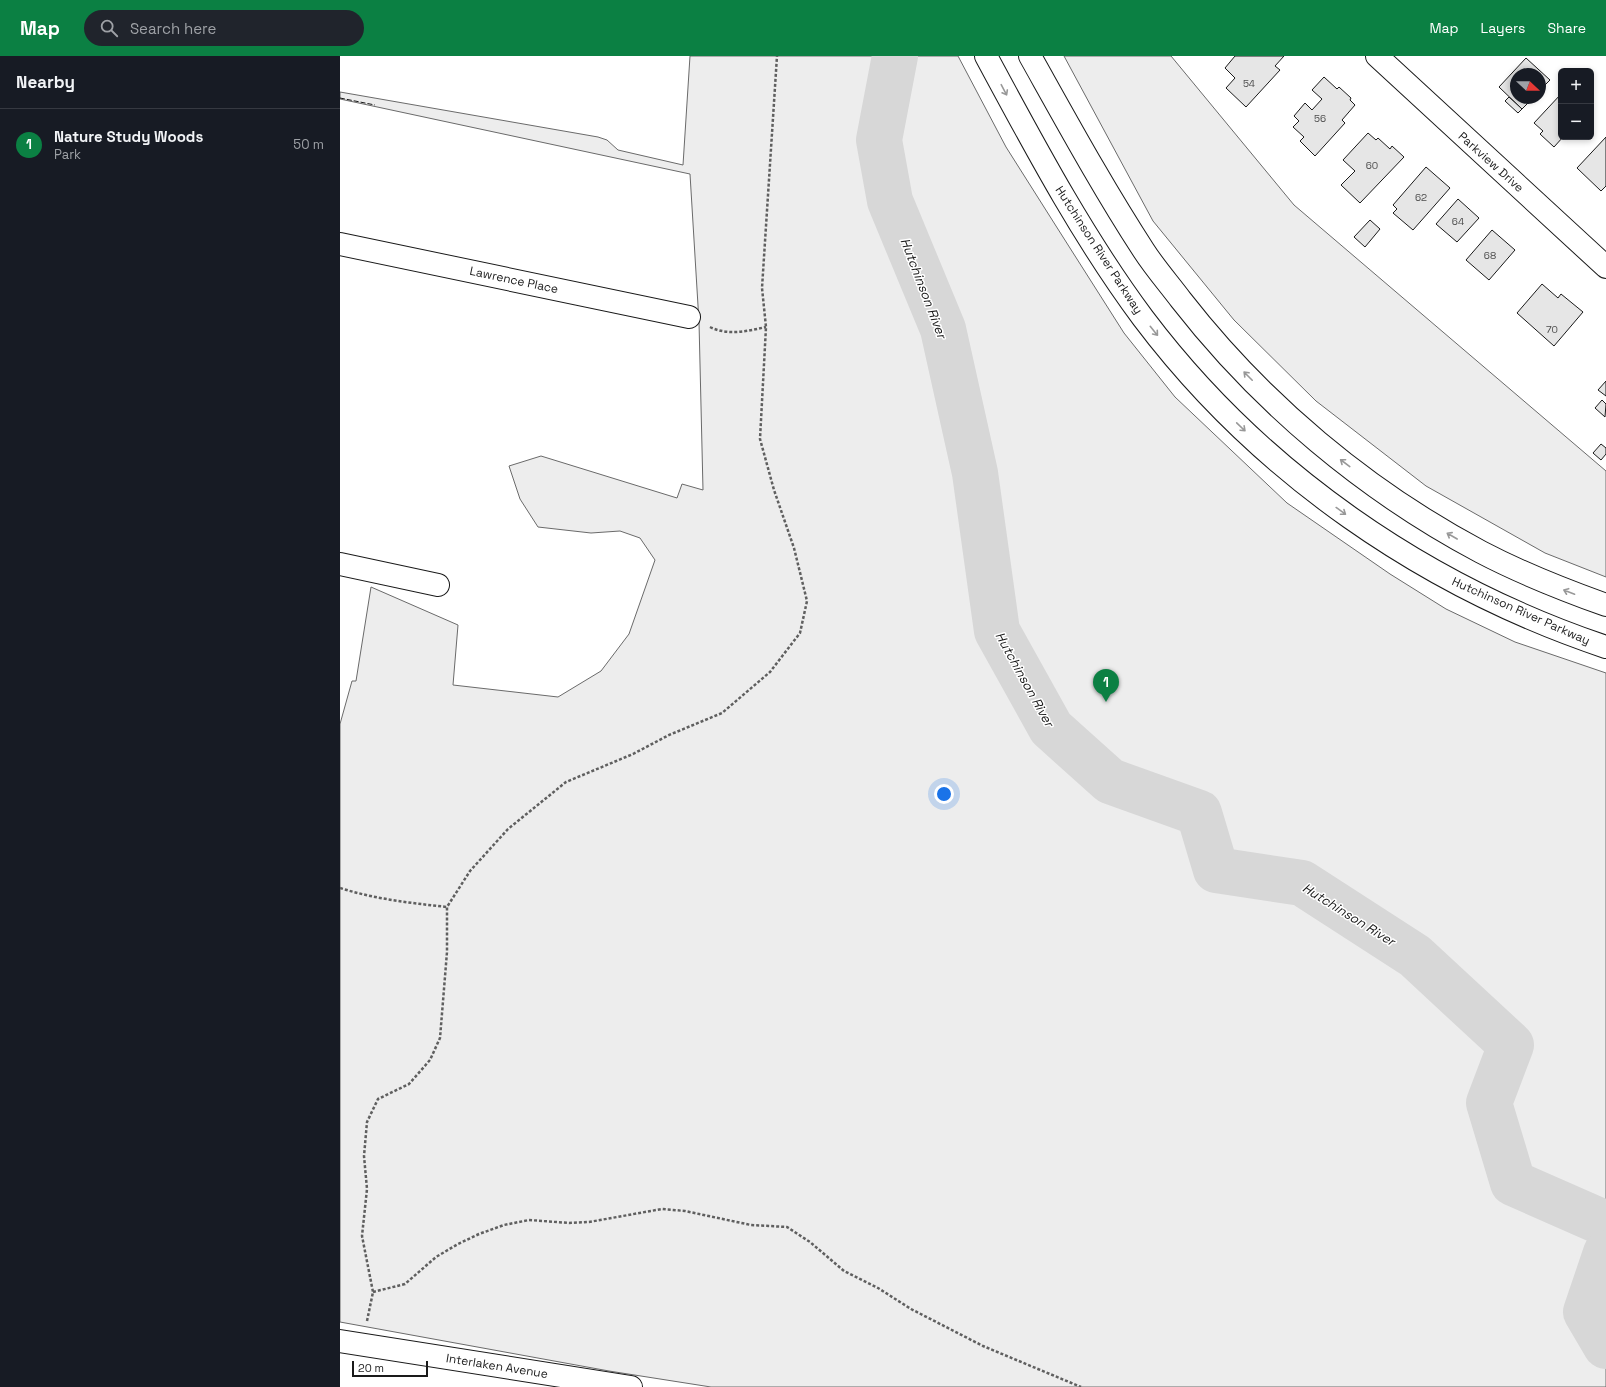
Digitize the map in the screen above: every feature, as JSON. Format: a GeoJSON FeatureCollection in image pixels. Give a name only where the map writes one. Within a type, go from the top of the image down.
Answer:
{"type":"FeatureCollection","features":[{"type":"Feature","properties":{"kind":"main road","name":"Hutchinson River Parkway"},"geometry":{"type":"LineString","coordinates":[[986,56],[1086,234],[1116,280],[1171,353],[1214,400],[1252,438],[1308,486],[1339,510],[1414,559],[1493,601],[1578,638],[1606,647]]}},
{"type":"Feature","properties":{"kind":"main road"},"geometry":{"type":"LineString","coordinates":[[1030,56],[1104,186],[1145,253],[1209,335],[1275,404],[1332,453],[1375,486],[1452,536],[1483,553],[1550,584],[1606,605]]}},
{"type":"Feature","properties":{"kind":"main road","name":"Parkview Drive"},"geometry":{"type":"LineString","coordinates":[[1377,56],[1606,267]]}},
{"type":"Feature","properties":{"kind":"main road","name":"Lawrence Place"},"geometry":{"type":"LineString","coordinates":[[340,244],[688,317]]}},
{"type":"Feature","properties":{"kind":"main road"},"geometry":{"type":"LineString","coordinates":[[340,564],[438,585]]}},
{"type":"Feature","properties":{"kind":"main road","name":"Interlaken Avenue"},"geometry":{"type":"LineString","coordinates":[[340,1341],[631,1387]]}},
{"type":"Feature","properties":{"kind":"path"},"geometry":{"type":"LineString","coordinates":[[362,1344],[373,1292],[362,1236],[367,1189],[364,1156],[367,1122],[378,1099],[409,1084],[430,1060],[440,1038],[447,952],[447,907],[470,871],[508,829],[566,782],[633,754],[669,735],[722,713],[770,672],[800,633],[807,601],[794,548],[774,490],[760,439],[766,327],[762,288],[777,56]]}},
{"type":"Feature","properties":{"kind":"path"},"geometry":{"type":"LineString","coordinates":[[688,317],[718,331],[742,332],[766,327]]}},
{"type":"Feature","properties":{"kind":"path"},"geometry":{"type":"LineString","coordinates":[[340,888],[361,894],[403,902],[447,907]]}},
{"type":"Feature","properties":{"kind":"path"},"geometry":{"type":"LineString","coordinates":[[373,1292],[404,1284],[436,1257],[458,1244],[479,1234],[504,1225],[529,1220],[589,1222],[662,1209],[685,1211],[751,1225],[787,1227],[810,1242],[844,1271],[878,1288],[911,1308],[983,1346],[1081,1387]]}},
{"type":"Feature","properties":{"kind":"shaded area"},"geometry":{"type":"Polygon","coordinates":[[[690,56],[958,56],[1006,147],[1124,333],[1175,397],[1287,503],[1390,574],[1446,609],[1515,642],[1606,673],[1606,1387],[711,1387],[609,1371],[340,1322],[340,724],[352,681],[356,681],[371,587],[458,625],[453,685],[558,697],[601,671],[629,634],[655,560],[640,538],[620,531],[591,533],[538,527],[520,499],[509,466],[541,456],[677,498],[682,484],[703,490],[699,322],[690,174],[340,99],[340,92],[598,137],[607,140],[618,150],[683,165],[690,56]]]}},
{"type":"Feature","properties":{"kind":"shaded area"},"geometry":{"type":"Polygon","coordinates":[[[1064,56],[1171,56],[1294,205],[1606,471],[1606,577],[1545,553],[1426,486],[1316,401],[1234,320],[1153,221],[1064,56]]]}},
{"type":"Feature","properties":{"kind":"building"},"geometry":{"type":"Polygon","coordinates":[[[1235,56],[1284,56],[1275,66],[1280,70],[1246,107],[1226,88],[1235,78],[1225,68],[1235,56]]]}},
{"type":"Feature","properties":{"kind":"building"},"geometry":{"type":"Polygon","coordinates":[[[1526,58],[1537,68],[1517,68],[1526,58]]]}},
{"type":"Feature","properties":{"kind":"building"},"geometry":{"type":"Polygon","coordinates":[[[1510,75],[1510,98],[1499,87],[1510,75]]]}},
{"type":"Feature","properties":{"kind":"building"},"geometry":{"type":"Polygon","coordinates":[[[1546,76],[1550,80],[1546,84],[1546,76]]]}},
{"type":"Feature","properties":{"kind":"building"},"geometry":{"type":"Polygon","coordinates":[[[1324,77],[1337,89],[1339,87],[1351,98],[1350,100],[1355,105],[1342,120],[1345,123],[1315,156],[1300,141],[1304,137],[1293,127],[1299,121],[1294,116],[1305,103],[1312,110],[1322,99],[1312,90],[1324,77]]]}},
{"type":"Feature","properties":{"kind":"building"},"geometry":{"type":"Polygon","coordinates":[[[1509,97],[1510,104],[1517,104],[1522,109],[1518,113],[1505,101],[1509,97]]]}},
{"type":"Feature","properties":{"kind":"building"},"geometry":{"type":"Polygon","coordinates":[[[1558,97],[1558,140],[1560,140],[1554,147],[1540,134],[1543,131],[1534,123],[1558,97]]]}},
{"type":"Feature","properties":{"kind":"building"},"geometry":{"type":"Polygon","coordinates":[[[1517,104],[1527,104],[1522,109],[1517,104]]]}},
{"type":"Feature","properties":{"kind":"building"},"geometry":{"type":"Polygon","coordinates":[[[1368,133],[1376,140],[1378,138],[1390,149],[1392,146],[1404,157],[1360,203],[1341,185],[1355,171],[1343,160],[1368,133]]]}},
{"type":"Feature","properties":{"kind":"building"},"geometry":{"type":"Polygon","coordinates":[[[1606,137],[1606,186],[1601,191],[1577,168],[1606,137]]]}},
{"type":"Feature","properties":{"kind":"building"},"geometry":{"type":"Polygon","coordinates":[[[1426,167],[1450,188],[1413,230],[1393,213],[1397,209],[1393,205],[1426,167]]]}},
{"type":"Feature","properties":{"kind":"building"},"geometry":{"type":"Polygon","coordinates":[[[1458,199],[1479,218],[1457,242],[1436,224],[1458,199]]]}},
{"type":"Feature","properties":{"kind":"building"},"geometry":{"type":"Polygon","coordinates":[[[1370,220],[1380,229],[1365,247],[1354,237],[1370,220]]]}},
{"type":"Feature","properties":{"kind":"building"},"geometry":{"type":"Polygon","coordinates":[[[1492,230],[1515,250],[1489,280],[1466,260],[1492,230]]]}},
{"type":"Feature","properties":{"kind":"building"},"geometry":{"type":"Polygon","coordinates":[[[1542,284],[1558,298],[1561,294],[1583,312],[1554,346],[1517,313],[1542,284]]]}},
{"type":"Feature","properties":{"kind":"building"},"geometry":{"type":"Polygon","coordinates":[[[1606,381],[1606,396],[1598,390],[1606,381]]]}},
{"type":"Feature","properties":{"kind":"building"},"geometry":{"type":"Polygon","coordinates":[[[1602,400],[1606,404],[1605,417],[1595,408],[1602,400]]]}},
{"type":"Feature","properties":{"kind":"building"},"geometry":{"type":"Polygon","coordinates":[[[1601,444],[1606,448],[1606,454],[1601,460],[1593,453],[1601,444]]]}},
{"type":"Feature","properties":{"kind":"waterway","name":"Hutchinson River"},"geometry":{"type":"LineString","coordinates":[[895,56],[879,140],[890,201],[943,329],[975,473],[997,631],[1051,728],[1110,781],[1199,813],[1216,870],[1302,883],[1415,956],[1511,1045],[1489,1103],[1513,1183],[1606,1224]]}},
{"type":"Feature","properties":{"kind":"waterway","name":"Hutchinson River"},"geometry":{"type":"LineString","coordinates":[[1606,1253],[1586,1312],[1606,1346]]}},
{"type":"Feature","properties":{"kind":"fence"},"geometry":{"type":"LineString","coordinates":[[340,98],[375,105]]}},
{"type":"Feature","properties":{"kind":"place","name":"Nature Study Woods"},"geometry":{"type":"Point","coordinates":[1106,702]}}]}
